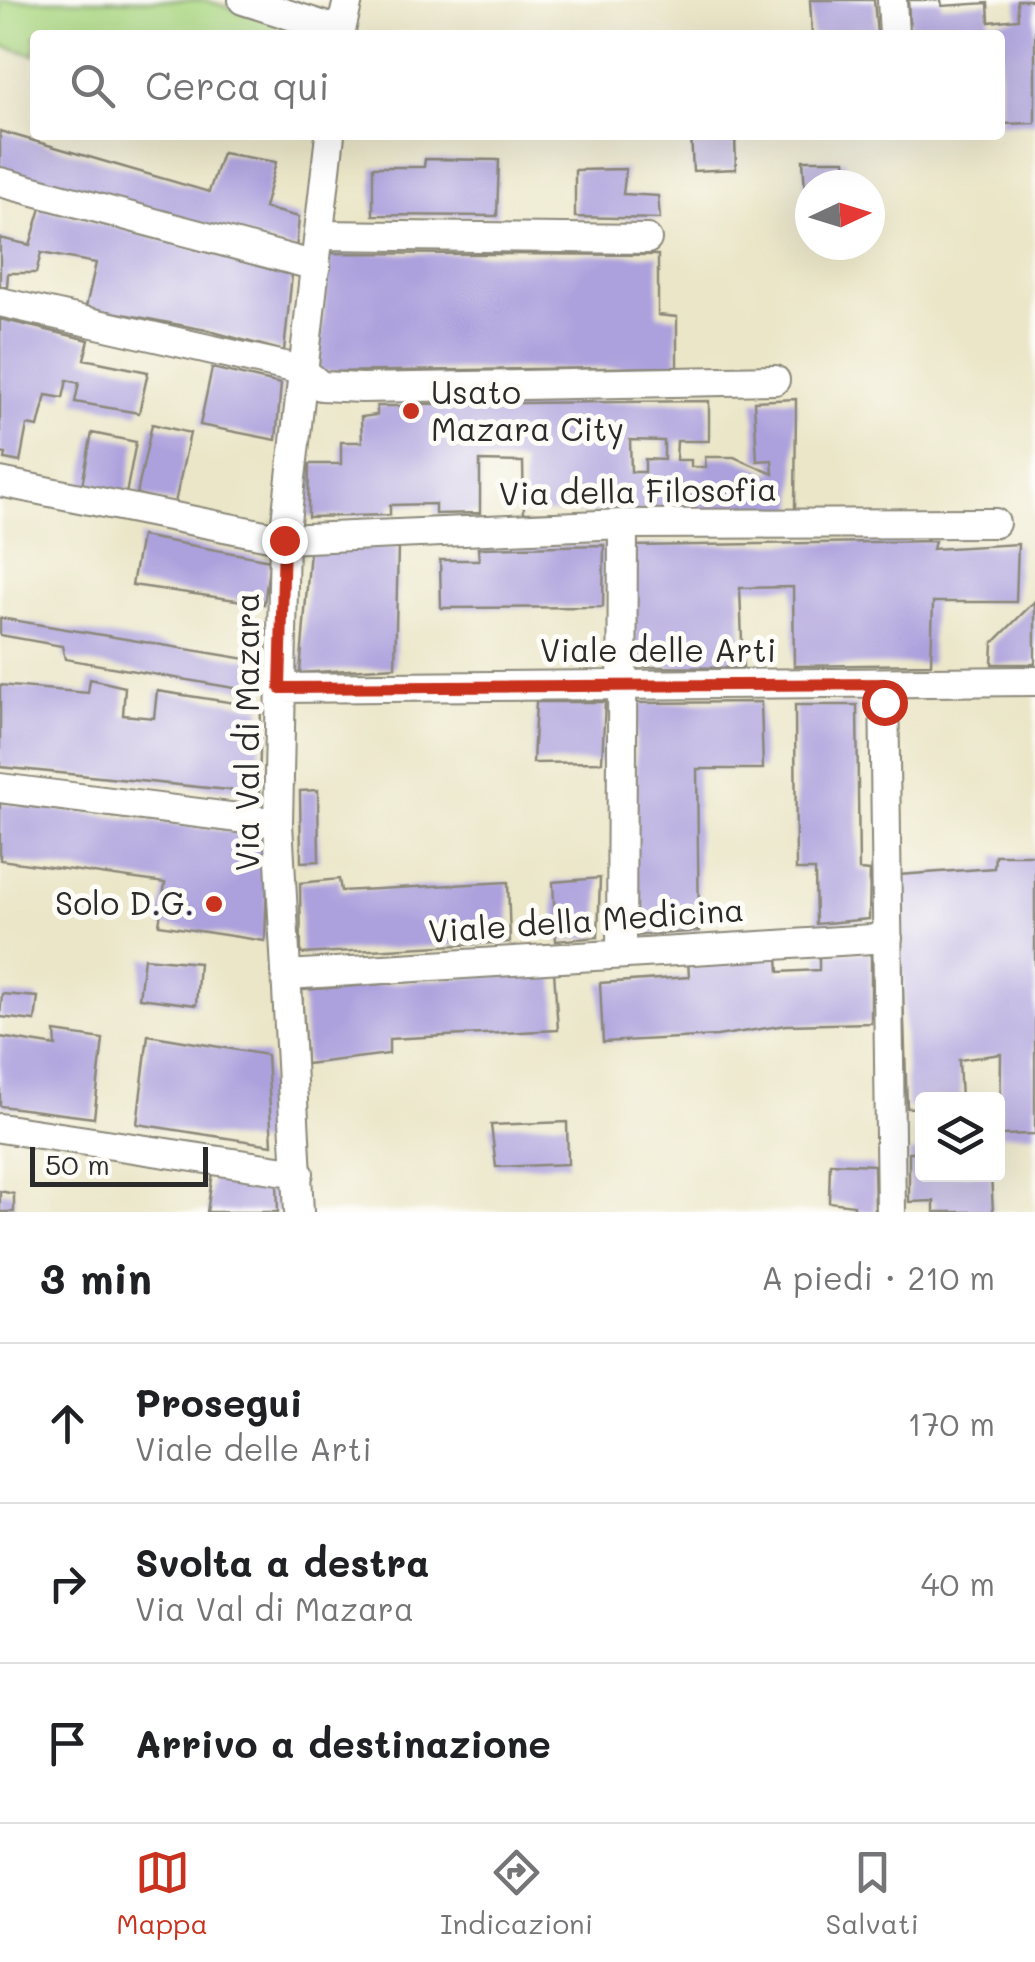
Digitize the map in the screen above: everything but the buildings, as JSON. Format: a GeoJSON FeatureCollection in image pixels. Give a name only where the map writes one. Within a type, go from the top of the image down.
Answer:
{"type":"FeatureCollection","features":[{"type":"Feature","properties":{"kind":"street"},"geometry":{"type":"LineString","coordinates":[[243,0],[331,30]]}},
{"type":"Feature","properties":{"kind":"street"},"geometry":{"type":"LineString","coordinates":[[341,30],[348,0]]}},
{"type":"Feature","properties":{"kind":"street"},"geometry":{"type":"LineString","coordinates":[[892,0],[894,30]]}},
{"type":"Feature","properties":{"kind":"street","name":"Via Val di Mazara"},"geometry":{"type":"LineString","coordinates":[[300,1212],[278,823],[284,540],[330,140]]}},
{"type":"Feature","properties":{"kind":"street"},"geometry":{"type":"LineString","coordinates":[[0,182],[316,266]]}},
{"type":"Feature","properties":{"kind":"street"},"geometry":{"type":"LineString","coordinates":[[320,235],[648,239]]}},
{"type":"Feature","properties":{"kind":"street"},"geometry":{"type":"LineString","coordinates":[[0,302],[302,370],[321,386],[775,380]]}},
{"type":"Feature","properties":{"kind":"street","name":"Via della Filosofia"},"geometry":{"type":"LineString","coordinates":[[0,482],[284,540],[624,524],[995,524]]}},
{"type":"Feature","properties":{"kind":"street"},"geometry":{"type":"LineString","coordinates":[[621,954],[624,524]]}},
{"type":"Feature","properties":{"kind":"street","name":"Viale delle Arti"},"geometry":{"type":"LineString","coordinates":[[280,688],[1035,681]]}},
{"type":"Feature","properties":{"kind":"street"},"geometry":{"type":"LineString","coordinates":[[884,684],[891,1212]]}},
{"type":"Feature","properties":{"kind":"street"},"geometry":{"type":"LineString","coordinates":[[0,788],[278,823]]}},
{"type":"Feature","properties":{"kind":"street","name":"Viale della Medicina"},"geometry":{"type":"LineString","coordinates":[[288,975],[888,938]]}},
{"type":"Feature","properties":{"kind":"street"},"geometry":{"type":"LineString","coordinates":[[0,1128],[298,1173]]}},
{"type":"Feature","properties":{"kind":"green space"},"geometry":{"type":"Polygon","coordinates":[[[0,0],[205,0],[301,30],[30,30],[30,54],[0,45],[0,0]]]}},
{"type":"Feature","properties":{"kind":"place","name":"Usato Mazara City"},"geometry":{"type":"Point","coordinates":[411,411]}},
{"type":"Feature","properties":{"kind":"place","name":"Solo D.G."},"geometry":{"type":"Point","coordinates":[214,904]}},
{"type":"Feature","properties":{"kind":"route"},"geometry":{"type":"LineString","coordinates":[[284,540],[280,688],[884,684],[884,702]]}}]}
